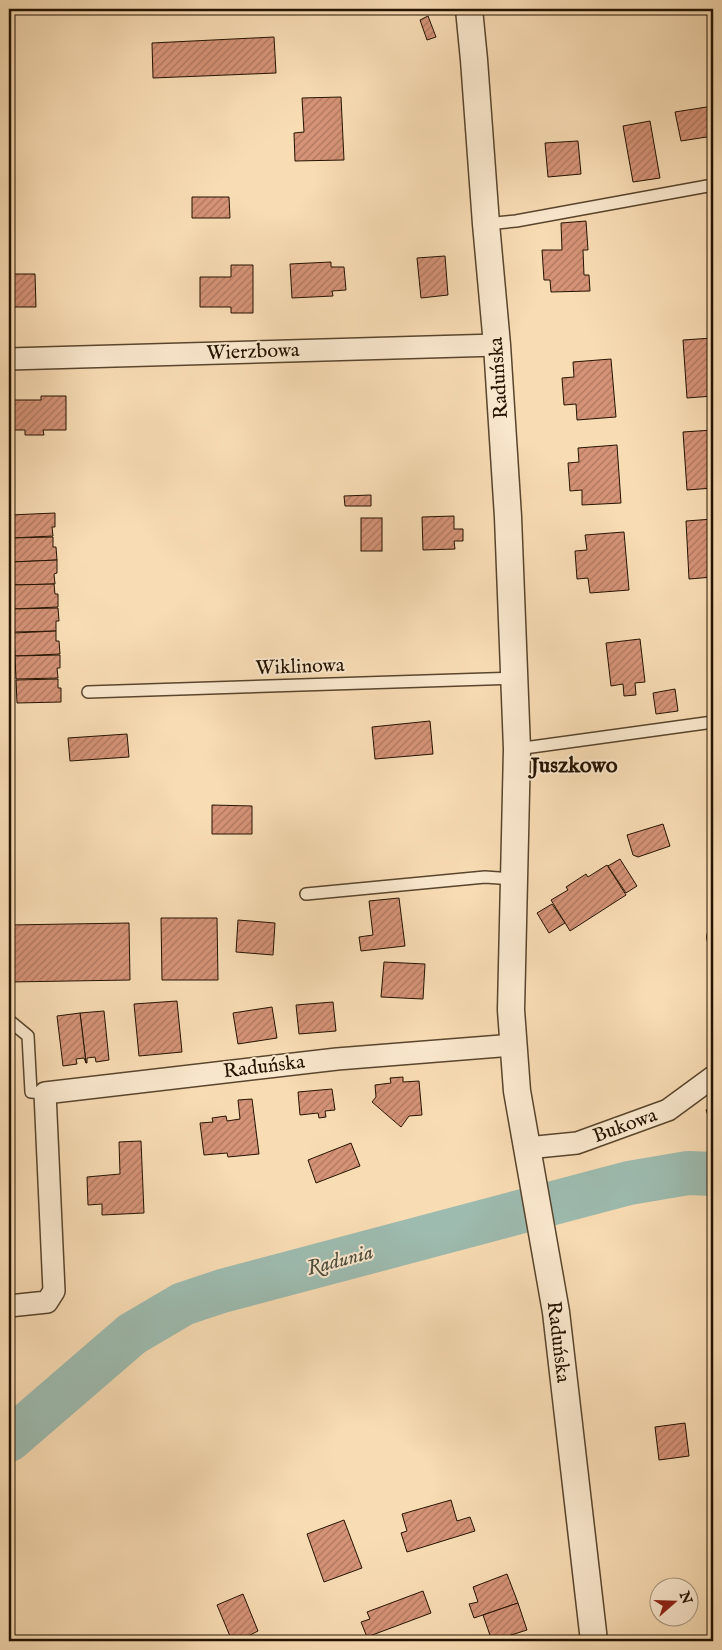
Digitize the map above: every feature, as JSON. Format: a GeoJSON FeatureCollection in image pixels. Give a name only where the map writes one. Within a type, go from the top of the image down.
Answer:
{"type":"FeatureCollection","features":[{"type":"Feature","properties":{"kind":"street","name":"Raduńska"},"geometry":{"type":"LineString","coordinates":[[469,9],[497,344],[506,482],[516,749],[511,1010],[513,1045],[517,1091],[556,1312],[594,1641]]}},
{"type":"Feature","properties":{"kind":"street","name":"Wierzbowa"},"geometry":{"type":"LineString","coordinates":[[9,359],[497,344]]}},
{"type":"Feature","properties":{"kind":"street","name":"Raduńska"},"geometry":{"type":"LineString","coordinates":[[45,1092],[337,1058],[513,1045]]}},
{"type":"Feature","properties":{"kind":"street","name":"Bukowa"},"geometry":{"type":"LineString","coordinates":[[528,1158],[577,1143],[668,1110],[713,1078]]}},
{"type":"Feature","properties":{"kind":"street"},"geometry":{"type":"LineString","coordinates":[[9,1306],[47,1302],[54,1291],[45,1092]]}},
{"type":"Feature","properties":{"kind":"lane"},"geometry":{"type":"LineString","coordinates":[[486,224],[516,222],[713,184]]}},
{"type":"Feature","properties":{"kind":"lane","name":"Wiklinowa"},"geometry":{"type":"LineString","coordinates":[[88,692],[514,678]]}},
{"type":"Feature","properties":{"kind":"lane"},"geometry":{"type":"LineString","coordinates":[[516,749],[713,722]]}},
{"type":"Feature","properties":{"kind":"lane"},"geometry":{"type":"LineString","coordinates":[[306,894],[485,877],[514,879]]}},
{"type":"Feature","properties":{"kind":"lane"},"geometry":{"type":"LineString","coordinates":[[9,1022],[28,1036],[31,1092],[45,1092]]}},
{"type":"Feature","properties":{"kind":"building"},"geometry":{"type":"Polygon","coordinates":[[[428,16],[436,37],[427,40],[420,20],[428,16]]]}},
{"type":"Feature","properties":{"kind":"building"},"geometry":{"type":"Polygon","coordinates":[[[274,37],[276,73],[153,78],[152,43],[274,37]]]}},
{"type":"Feature","properties":{"kind":"building"},"geometry":{"type":"Polygon","coordinates":[[[341,97],[344,160],[295,161],[294,133],[304,132],[302,98],[341,97]]]}},
{"type":"Feature","properties":{"kind":"building"},"geometry":{"type":"Polygon","coordinates":[[[713,106],[713,136],[681,141],[675,112],[713,106]]]}},
{"type":"Feature","properties":{"kind":"building"},"geometry":{"type":"Polygon","coordinates":[[[650,121],[660,178],[633,182],[623,126],[650,121]]]}},
{"type":"Feature","properties":{"kind":"building"},"geometry":{"type":"Polygon","coordinates":[[[578,141],[581,174],[548,177],[545,143],[578,141]]]}},
{"type":"Feature","properties":{"kind":"building"},"geometry":{"type":"Polygon","coordinates":[[[192,197],[229,197],[230,218],[192,218],[192,197]]]}},
{"type":"Feature","properties":{"kind":"building"},"geometry":{"type":"Polygon","coordinates":[[[586,221],[588,250],[583,250],[584,275],[589,275],[590,291],[551,292],[550,280],[544,280],[542,250],[562,250],[561,223],[586,221]]]}},
{"type":"Feature","properties":{"kind":"building"},"geometry":{"type":"Polygon","coordinates":[[[445,256],[448,295],[421,298],[417,258],[445,256]]]}},
{"type":"Feature","properties":{"kind":"building"},"geometry":{"type":"Polygon","coordinates":[[[331,262],[331,267],[344,267],[346,290],[332,291],[333,296],[292,298],[290,264],[331,262]]]}},
{"type":"Feature","properties":{"kind":"building"},"geometry":{"type":"Polygon","coordinates":[[[231,265],[253,265],[253,313],[231,313],[231,307],[200,307],[200,277],[231,277],[231,265]]]}},
{"type":"Feature","properties":{"kind":"building"},"geometry":{"type":"Polygon","coordinates":[[[9,274],[35,274],[36,307],[9,307],[9,274]]]}},
{"type":"Feature","properties":{"kind":"building"},"geometry":{"type":"Polygon","coordinates":[[[713,338],[713,396],[687,398],[683,340],[713,338]]]}},
{"type":"Feature","properties":{"kind":"building"},"geometry":{"type":"Polygon","coordinates":[[[611,359],[616,417],[577,420],[576,404],[564,405],[562,378],[574,377],[573,362],[611,359]]]}},
{"type":"Feature","properties":{"kind":"building"},"geometry":{"type":"Polygon","coordinates":[[[41,396],[66,396],[66,430],[43,430],[44,435],[25,435],[25,430],[12,430],[12,400],[41,400],[41,396]]]}},
{"type":"Feature","properties":{"kind":"building"},"geometry":{"type":"Polygon","coordinates":[[[713,430],[713,488],[687,490],[683,432],[713,430]]]}},
{"type":"Feature","properties":{"kind":"building"},"geometry":{"type":"Polygon","coordinates":[[[617,445],[621,503],[582,505],[582,490],[570,491],[568,463],[579,462],[578,448],[617,445]]]}},
{"type":"Feature","properties":{"kind":"building"},"geometry":{"type":"Polygon","coordinates":[[[371,495],[371,506],[345,506],[344,496],[371,495]]]}},
{"type":"Feature","properties":{"kind":"building"},"geometry":{"type":"Polygon","coordinates":[[[55,513],[55,527],[52,527],[53,536],[11,538],[10,515],[55,513]]]}},
{"type":"Feature","properties":{"kind":"building"},"geometry":{"type":"Polygon","coordinates":[[[454,516],[454,529],[463,529],[463,541],[454,541],[455,549],[423,550],[422,517],[454,516]]]}},
{"type":"Feature","properties":{"kind":"building"},"geometry":{"type":"Polygon","coordinates":[[[361,518],[382,518],[382,551],[361,551],[361,518]]]}},
{"type":"Feature","properties":{"kind":"building"},"geometry":{"type":"Polygon","coordinates":[[[713,519],[713,577],[689,579],[686,521],[713,519]]]}},
{"type":"Feature","properties":{"kind":"building"},"geometry":{"type":"Polygon","coordinates":[[[624,532],[629,590],[590,593],[588,578],[577,579],[575,551],[587,550],[585,535],[624,532]]]}},
{"type":"Feature","properties":{"kind":"building"},"geometry":{"type":"Polygon","coordinates":[[[53,537],[53,547],[56,547],[57,560],[12,562],[11,538],[53,537]]]}},
{"type":"Feature","properties":{"kind":"building"},"geometry":{"type":"Polygon","coordinates":[[[57,560],[57,573],[54,574],[55,584],[12,585],[12,562],[57,560]]]}},
{"type":"Feature","properties":{"kind":"building"},"geometry":{"type":"Polygon","coordinates":[[[54,584],[55,594],[58,594],[58,607],[13,609],[13,585],[54,584]]]}},
{"type":"Feature","properties":{"kind":"building"},"geometry":{"type":"Polygon","coordinates":[[[58,608],[59,621],[56,621],[56,631],[14,632],[13,609],[58,608]]]}},
{"type":"Feature","properties":{"kind":"building"},"geometry":{"type":"Polygon","coordinates":[[[56,631],[56,641],[59,641],[60,654],[15,656],[14,633],[56,631]]]}},
{"type":"Feature","properties":{"kind":"building"},"geometry":{"type":"Polygon","coordinates":[[[640,639],[645,682],[635,683],[636,695],[624,696],[623,684],[611,686],[606,643],[640,639]]]}},
{"type":"Feature","properties":{"kind":"building"},"geometry":{"type":"Polygon","coordinates":[[[60,655],[60,668],[57,668],[58,678],[16,679],[15,656],[60,655]]]}},
{"type":"Feature","properties":{"kind":"building"},"geometry":{"type":"Polygon","coordinates":[[[58,679],[58,688],[61,688],[61,702],[17,703],[16,680],[58,679]]]}},
{"type":"Feature","properties":{"kind":"building"},"geometry":{"type":"Polygon","coordinates":[[[675,689],[678,711],[656,714],[653,693],[675,689]]]}},
{"type":"Feature","properties":{"kind":"building"},"geometry":{"type":"Polygon","coordinates":[[[430,721],[433,754],[375,759],[372,727],[430,721]]]}},
{"type":"Feature","properties":{"kind":"building"},"geometry":{"type":"Polygon","coordinates":[[[127,734],[129,757],[70,761],[68,738],[127,734]]]}},
{"type":"Feature","properties":{"kind":"building"},"geometry":{"type":"Polygon","coordinates":[[[212,805],[252,806],[252,834],[212,834],[212,805]]]}},
{"type":"Feature","properties":{"kind":"building"},"geometry":{"type":"Polygon","coordinates":[[[663,824],[670,846],[638,857],[633,855],[627,835],[663,824]]]}},
{"type":"Feature","properties":{"kind":"building"},"geometry":{"type":"Polygon","coordinates":[[[620,859],[637,886],[626,893],[608,866],[620,859]]]}},
{"type":"Feature","properties":{"kind":"building"},"geometry":{"type":"Polygon","coordinates":[[[607,865],[626,895],[570,931],[551,900],[568,890],[566,887],[586,874],[588,877],[607,865]]]}},
{"type":"Feature","properties":{"kind":"building"},"geometry":{"type":"Polygon","coordinates":[[[399,898],[405,946],[361,951],[359,937],[373,935],[369,901],[399,898]]]}},
{"type":"Feature","properties":{"kind":"building"},"geometry":{"type":"Polygon","coordinates":[[[552,904],[565,923],[549,933],[537,913],[552,904]]]}},
{"type":"Feature","properties":{"kind":"building"},"geometry":{"type":"Polygon","coordinates":[[[161,918],[217,918],[218,980],[162,980],[161,918]]]}},
{"type":"Feature","properties":{"kind":"building"},"geometry":{"type":"Polygon","coordinates":[[[238,920],[275,923],[273,955],[236,952],[238,920]]]}},
{"type":"Feature","properties":{"kind":"building"},"geometry":{"type":"Polygon","coordinates":[[[129,923],[130,980],[9,982],[9,925],[129,923]]]}},
{"type":"Feature","properties":{"kind":"building"},"geometry":{"type":"Polygon","coordinates":[[[384,962],[425,964],[423,999],[381,997],[384,962]]]}},
{"type":"Feature","properties":{"kind":"building"},"geometry":{"type":"Polygon","coordinates":[[[177,1001],[182,1052],[139,1056],[134,1004],[177,1001]]]}},
{"type":"Feature","properties":{"kind":"building"},"geometry":{"type":"Polygon","coordinates":[[[333,1002],[336,1031],[299,1034],[296,1005],[333,1002]]]}},
{"type":"Feature","properties":{"kind":"building"},"geometry":{"type":"Polygon","coordinates":[[[272,1007],[277,1038],[238,1044],[233,1013],[272,1007]]]}},
{"type":"Feature","properties":{"kind":"building"},"geometry":{"type":"Polygon","coordinates":[[[104,1011],[109,1060],[96,1062],[95,1057],[87,1058],[86,1063],[80,1013],[104,1011]]]}},
{"type":"Feature","properties":{"kind":"building"},"geometry":{"type":"Polygon","coordinates":[[[80,1013],[86,1063],[84,1058],[76,1059],[77,1064],[63,1066],[57,1016],[80,1013]]]}},
{"type":"Feature","properties":{"kind":"building"},"geometry":{"type":"Polygon","coordinates":[[[403,1077],[403,1082],[419,1081],[422,1115],[409,1116],[401,1127],[372,1102],[376,1097],[375,1085],[391,1083],[390,1078],[403,1077]]]}},
{"type":"Feature","properties":{"kind":"building"},"geometry":{"type":"Polygon","coordinates":[[[332,1089],[335,1110],[325,1111],[326,1117],[319,1118],[318,1113],[300,1115],[298,1092],[332,1089]]]}},
{"type":"Feature","properties":{"kind":"building"},"geometry":{"type":"Polygon","coordinates":[[[252,1099],[259,1154],[228,1157],[227,1153],[204,1155],[200,1123],[213,1122],[212,1118],[226,1116],[227,1121],[240,1119],[238,1100],[252,1099]]]}},
{"type":"Feature","properties":{"kind":"building"},"geometry":{"type":"Polygon","coordinates":[[[713,1107],[713,1129],[706,1110],[713,1107]]]}},
{"type":"Feature","properties":{"kind":"building"},"geometry":{"type":"Polygon","coordinates":[[[141,1141],[144,1213],[102,1215],[102,1204],[88,1205],[87,1177],[120,1174],[119,1142],[141,1141]]]}},
{"type":"Feature","properties":{"kind":"building"},"geometry":{"type":"Polygon","coordinates":[[[351,1143],[360,1166],[316,1183],[308,1160],[351,1143]]]}},
{"type":"Feature","properties":{"kind":"building"},"geometry":{"type":"Polygon","coordinates":[[[9,1184],[13,1184],[14,1205],[9,1206],[9,1184]]]}},
{"type":"Feature","properties":{"kind":"building"},"geometry":{"type":"Polygon","coordinates":[[[685,1423],[689,1456],[659,1460],[655,1427],[685,1423]]]}},
{"type":"Feature","properties":{"kind":"building"},"geometry":{"type":"Polygon","coordinates":[[[451,1500],[457,1521],[470,1517],[475,1531],[407,1552],[401,1533],[407,1531],[402,1514],[451,1500]]]}},
{"type":"Feature","properties":{"kind":"building"},"geometry":{"type":"Polygon","coordinates":[[[344,1520],[362,1568],[324,1582],[307,1534],[344,1520]]]}},
{"type":"Feature","properties":{"kind":"building"},"geometry":{"type":"Polygon","coordinates":[[[507,1574],[518,1603],[474,1618],[469,1604],[478,1602],[473,1587],[507,1574]]]}},
{"type":"Feature","properties":{"kind":"building"},"geometry":{"type":"Polygon","coordinates":[[[423,1591],[431,1613],[367,1637],[361,1622],[370,1619],[367,1612],[423,1591]]]}},
{"type":"Feature","properties":{"kind":"building"},"geometry":{"type":"Polygon","coordinates":[[[243,1594],[258,1631],[250,1635],[252,1641],[232,1641],[217,1605],[243,1594]]]}},
{"type":"Feature","properties":{"kind":"building"},"geometry":{"type":"Polygon","coordinates":[[[518,1603],[527,1630],[492,1641],[483,1615],[518,1603]]]}},
{"type":"Feature","properties":{"kind":"waterway","name":"Radunia"},"geometry":{"type":"LineString","coordinates":[[9,1440],[132,1334],[183,1304],[222,1291],[629,1183],[688,1173],[713,1174]]}},
{"type":"Feature","properties":{"kind":"district","name":"Juszkowo"},"geometry":{"type":"Point","coordinates":[574,766]}}]}
